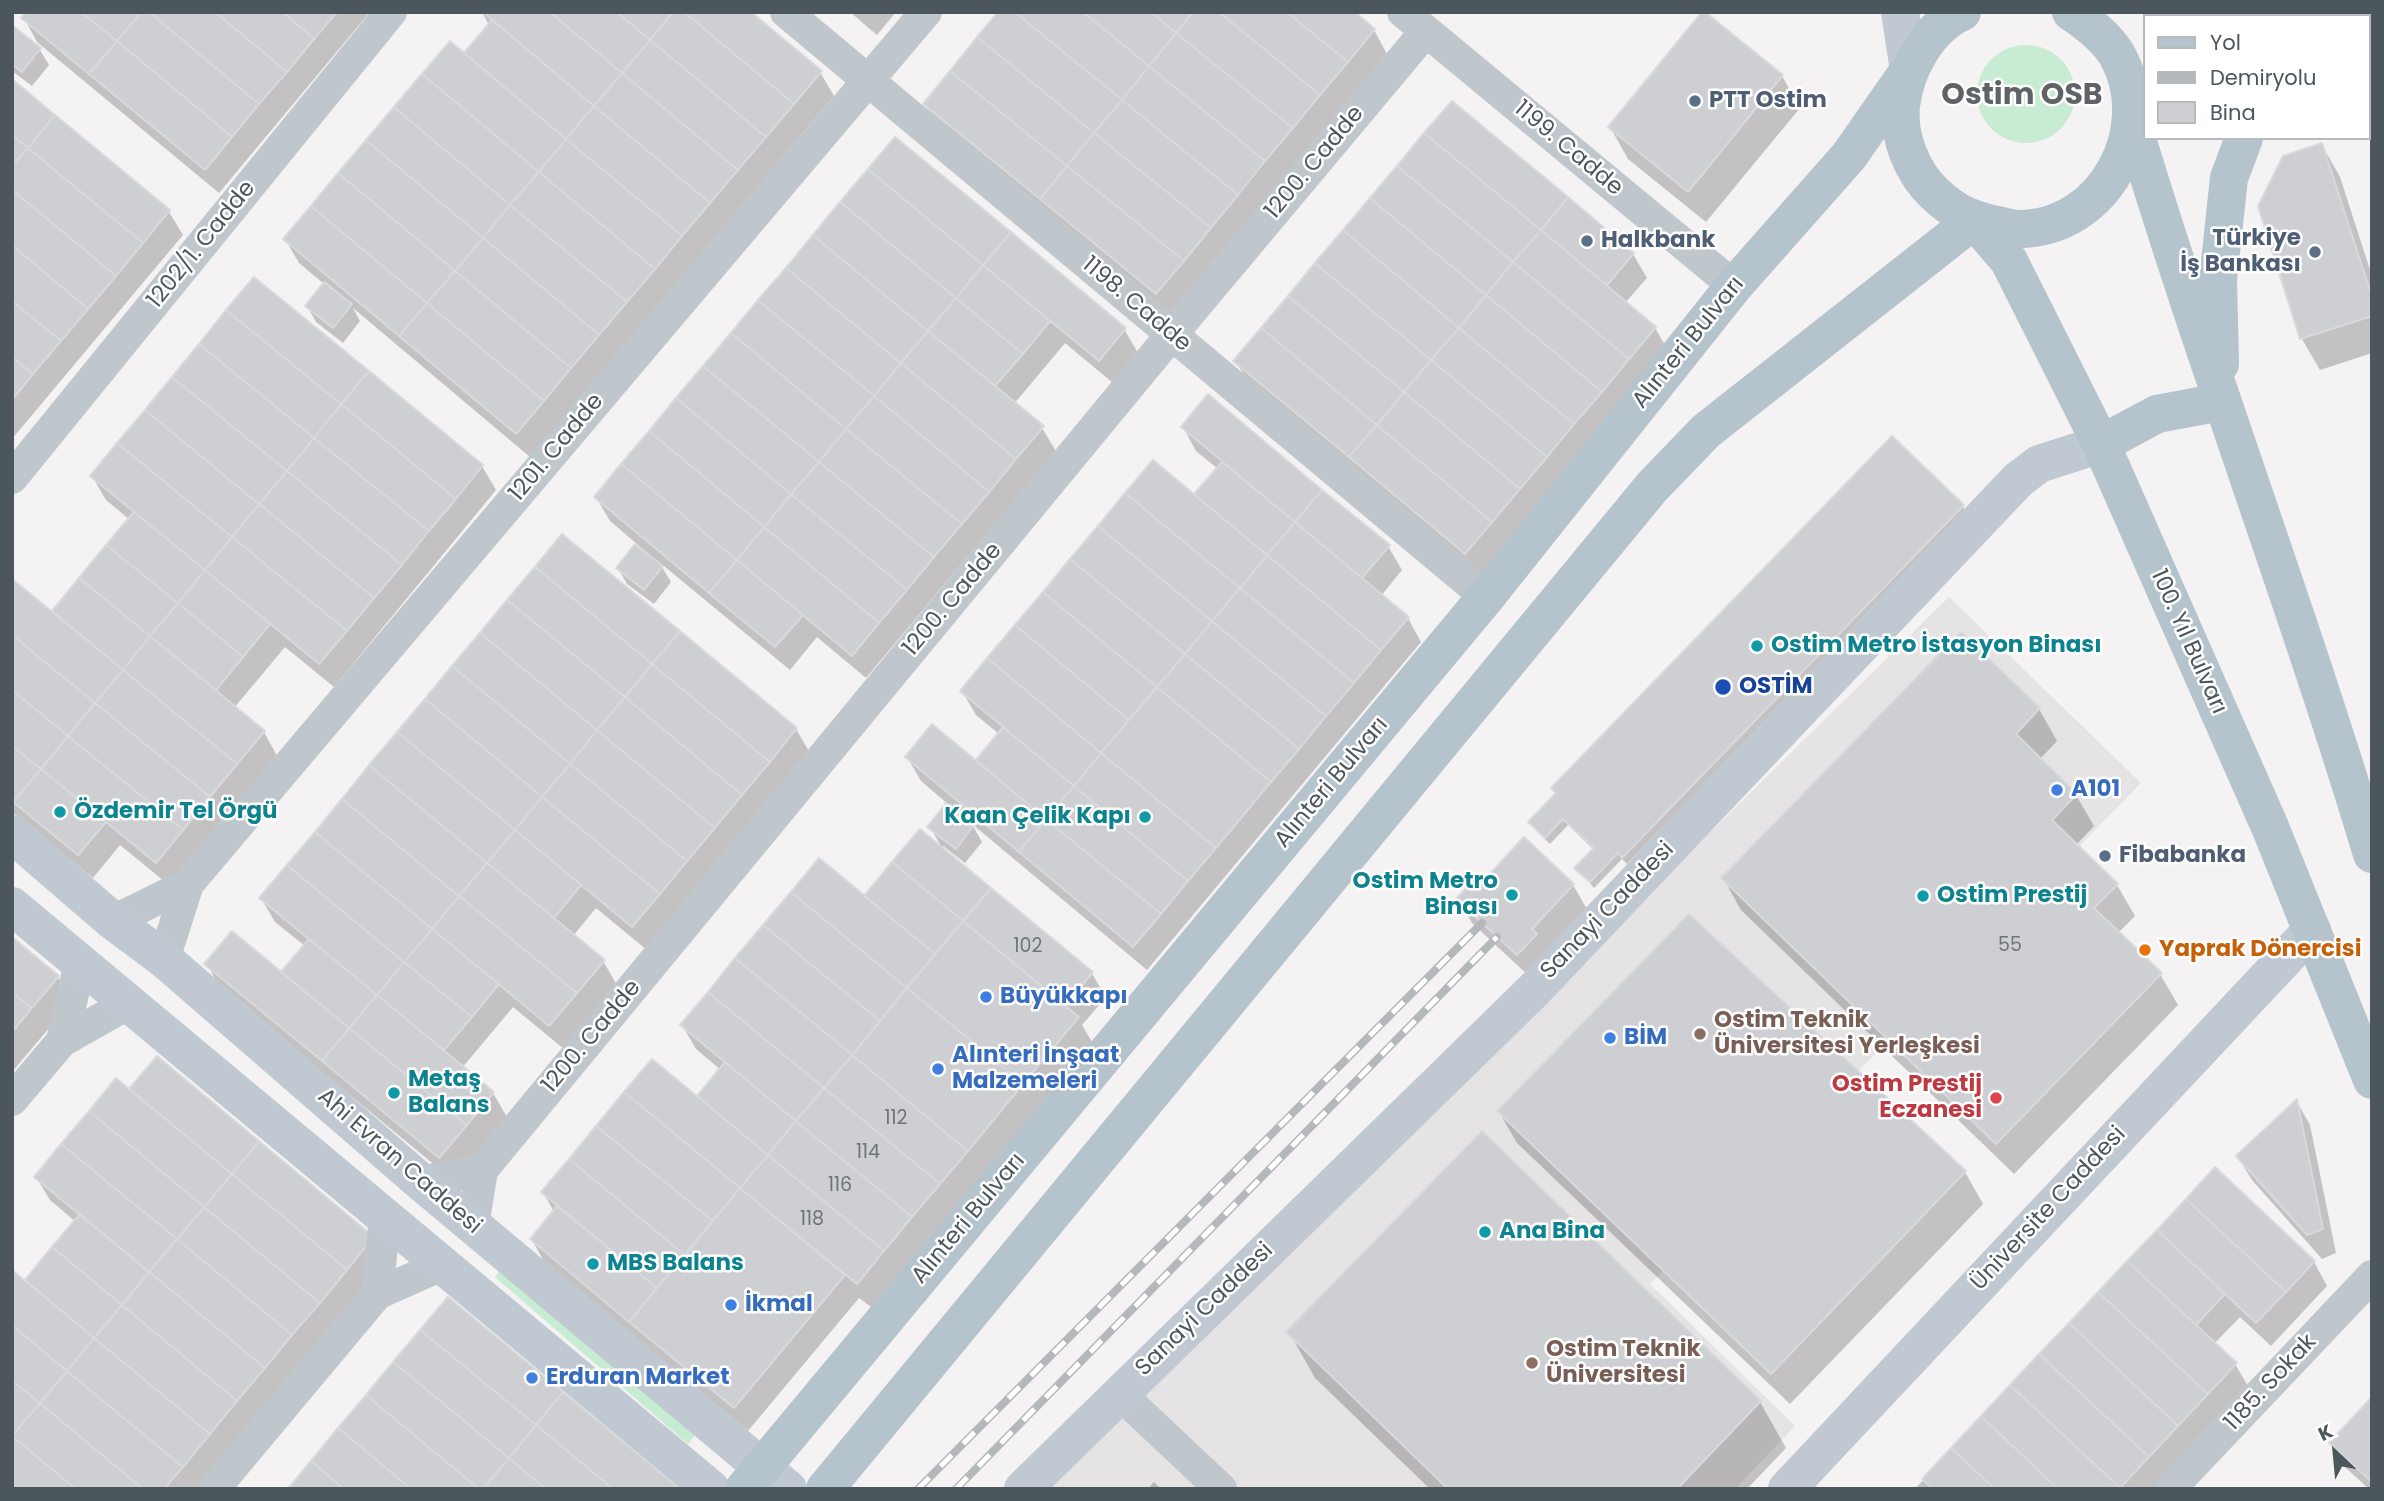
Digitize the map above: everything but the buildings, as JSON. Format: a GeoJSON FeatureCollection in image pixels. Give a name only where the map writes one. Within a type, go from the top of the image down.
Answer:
{"type":"FeatureCollection","features":[{"type":"Feature","properties":{"kind":"main road","name":"Alınteri Bulvarı"},"geometry":{"type":"LineString","coordinates":[[764,1482],[1486,597],[1734,286],[1849,156],[1929,38],[1962,12]]}},
{"type":"Feature","properties":{"kind":"main road"},"geometry":{"type":"LineString","coordinates":[[1909,70],[1900,108],[1905,146],[1922,181],[1950,208],[1974,220],[2019,229],[2052,223],[2083,208],[2107,185],[2124,155],[2138,117],[2117,55],[2095,28],[2071,12]]}},
{"type":"Feature","properties":{"kind":"main road"},"geometry":{"type":"LineString","coordinates":[[2143,140],[2166,235],[2311,662],[2372,854]]}},
{"type":"Feature","properties":{"kind":"main road"},"geometry":{"type":"LineString","coordinates":[[2221,402],[2218,279],[2229,178],[2243,140]]}},
{"type":"Feature","properties":{"kind":"main road"},"geometry":{"type":"LineString","coordinates":[[825,1489],[1652,487],[1706,431],[1974,220]]}},
{"type":"Feature","properties":{"kind":"main road","name":"100. Yıl Bulvarı"},"geometry":{"type":"LineString","coordinates":[[1974,220],[2009,261],[2101,444],[2270,827],[2372,1080]]}},
{"type":"Feature","properties":{"kind":"main road"},"geometry":{"type":"LineString","coordinates":[[2101,444],[2157,414],[2221,402]]}},
{"type":"Feature","properties":{"kind":"street","name":"1202/1. Cadde"},"geometry":{"type":"LineString","coordinates":[[12,478],[391,12]]}},
{"type":"Feature","properties":{"kind":"street","name":"1198. Cadde"},"geometry":{"type":"LineString","coordinates":[[786,12],[1486,597]]}},
{"type":"Feature","properties":{"kind":"street","name":"1201. Cadde"},"geometry":{"type":"LineString","coordinates":[[12,1100],[62,1041],[129,1003],[164,959],[188,884],[926,12]]}},
{"type":"Feature","properties":{"kind":"street"},"geometry":{"type":"LineString","coordinates":[[1900,12],[1909,70]]}},
{"type":"Feature","properties":{"kind":"street","name":"1199. Cadde"},"geometry":{"type":"LineString","coordinates":[[1414,22],[1734,286]]}},
{"type":"Feature","properties":{"kind":"street","name":"1200. Cadde"},"geometry":{"type":"LineString","coordinates":[[482,1170],[1171,334],[1414,22]]}},
{"type":"Feature","properties":{"kind":"street","name":"Sanayi Caddesi"},"geometry":{"type":"LineString","coordinates":[[1023,1489],[1533,991],[2018,480],[2039,464],[2101,444]]}},
{"type":"Feature","properties":{"kind":"street","name":"Ahi Evran Caddesi"},"geometry":{"type":"LineString","coordinates":[[12,834],[113,921],[164,959],[764,1482]]}},
{"type":"Feature","properties":{"kind":"street","name":"1201. Cadde"},"geometry":{"type":"LineString","coordinates":[[62,1041],[80,964],[113,921],[188,884]]}},
{"type":"Feature","properties":{"kind":"street"},"geometry":{"type":"LineString","coordinates":[[12,906],[711,1489]]}},
{"type":"Feature","properties":{"kind":"street","name":"Üniversite Caddesi"},"geometry":{"type":"LineString","coordinates":[[1801,1484],[2312,930]]}},
{"type":"Feature","properties":{"kind":"street"},"geometry":{"type":"LineString","coordinates":[[214,1489],[377,1294],[442,1265],[473,1226],[482,1170],[421,1182],[385,1218],[377,1294]]}},
{"type":"Feature","properties":{"kind":"street","name":"1185. Sokak"},"geometry":{"type":"LineString","coordinates":[[2184,1484],[2372,1276]]}},
{"type":"Feature","properties":{"kind":"street"},"geometry":{"type":"LineString","coordinates":[[1120,1394],[1221,1489]]}},
{"type":"Feature","properties":{"kind":"shaded area","name":"Ostim Teknik Üniversitesi Yerleşkesi"},"geometry":{"type":"Polygon","coordinates":[[[1949,597],[2141,783],[1650,1284],[1795,1426],[1735,1489],[1044,1489],[1949,597]]]}},
{"type":"Feature","properties":{"kind":"green space"},"geometry":{"type":"Polygon","coordinates":[[[2026,45],[2045,48],[2061,59],[2072,75],[2075,94],[2072,113],[2061,129],[2045,140],[2026,143],[2007,140],[1991,129],[1980,113],[1977,94],[1980,75],[1991,59],[2007,48],[2026,45]]]}},
{"type":"Feature","properties":{"kind":"green space"},"geometry":{"type":"Polygon","coordinates":[[[504,1265],[697,1432],[688,1444],[495,1277],[504,1265]]]}},
{"type":"Feature","properties":{"kind":"railway"},"geometry":{"type":"LineString","coordinates":[[918,1489],[1482,923]]}},
{"type":"Feature","properties":{"kind":"railway"},"geometry":{"type":"LineString","coordinates":[[956,1489],[1497,937]]}},
{"type":"Feature","properties":{"kind":"place","name":"PTT Ostim"},"geometry":{"type":"Point","coordinates":[1695,101]}},
{"type":"Feature","properties":{"kind":"place","name":"Halkbank"},"geometry":{"type":"Point","coordinates":[1587,241]}},
{"type":"Feature","properties":{"kind":"place","name":"Türkiye İş Bankası"},"geometry":{"type":"Point","coordinates":[2315,252]}},
{"type":"Feature","properties":{"kind":"place","name":"Ostim Metro İstasyon Binası"},"geometry":{"type":"Point","coordinates":[1757,646]}},
{"type":"Feature","properties":{"kind":"place","name":"OSTİM"},"geometry":{"type":"Point","coordinates":[1723,687]}},
{"type":"Feature","properties":{"kind":"place","name":"A101"},"geometry":{"type":"Point","coordinates":[2057,790]}},
{"type":"Feature","properties":{"kind":"place","name":"Özdemir Tel Örgü"},"geometry":{"type":"Point","coordinates":[60,812]}},
{"type":"Feature","properties":{"kind":"place","name":"Kaan Çelik Kapı"},"geometry":{"type":"Point","coordinates":[1145,817]}},
{"type":"Feature","properties":{"kind":"place","name":"Fibabanka"},"geometry":{"type":"Point","coordinates":[2105,856]}},
{"type":"Feature","properties":{"kind":"place","name":"Ostim Metro Binası"},"geometry":{"type":"Point","coordinates":[1512,895]}},
{"type":"Feature","properties":{"kind":"place","name":"Ostim Prestij"},"geometry":{"type":"Point","coordinates":[1923,896]}},
{"type":"Feature","properties":{"kind":"place","name":"Yaprak Dönercisi"},"geometry":{"type":"Point","coordinates":[2145,950]}},
{"type":"Feature","properties":{"kind":"place","name":"Büyükkapı"},"geometry":{"type":"Point","coordinates":[986,997]}},
{"type":"Feature","properties":{"kind":"place","name":"Ostim Teknik Üniversitesi Yerleşkesi"},"geometry":{"type":"Point","coordinates":[1700,1034]}},
{"type":"Feature","properties":{"kind":"place","name":"BİM"},"geometry":{"type":"Point","coordinates":[1610,1038]}},
{"type":"Feature","properties":{"kind":"place","name":"Alınteri İnşaat Malzemeleri"},"geometry":{"type":"Point","coordinates":[938,1069]}},
{"type":"Feature","properties":{"kind":"place","name":"Metaş Balans"},"geometry":{"type":"Point","coordinates":[394,1093]}},
{"type":"Feature","properties":{"kind":"place","name":"Ostim Prestij Eczanesi"},"geometry":{"type":"Point","coordinates":[1996,1098]}},
{"type":"Feature","properties":{"kind":"place","name":"Ana Bina"},"geometry":{"type":"Point","coordinates":[1485,1232]}},
{"type":"Feature","properties":{"kind":"place","name":"MBS Balans"},"geometry":{"type":"Point","coordinates":[593,1264]}},
{"type":"Feature","properties":{"kind":"place","name":"İkmal"},"geometry":{"type":"Point","coordinates":[731,1305]}},
{"type":"Feature","properties":{"kind":"place","name":"Ostim Teknik Üniversitesi"},"geometry":{"type":"Point","coordinates":[1532,1363]}},
{"type":"Feature","properties":{"kind":"place","name":"Erduran Market"},"geometry":{"type":"Point","coordinates":[532,1378]}},
{"type":"Feature","properties":{"kind":"district","name":"Ostim OSB"},"geometry":{"type":"Point","coordinates":[2022,96]}}]}
